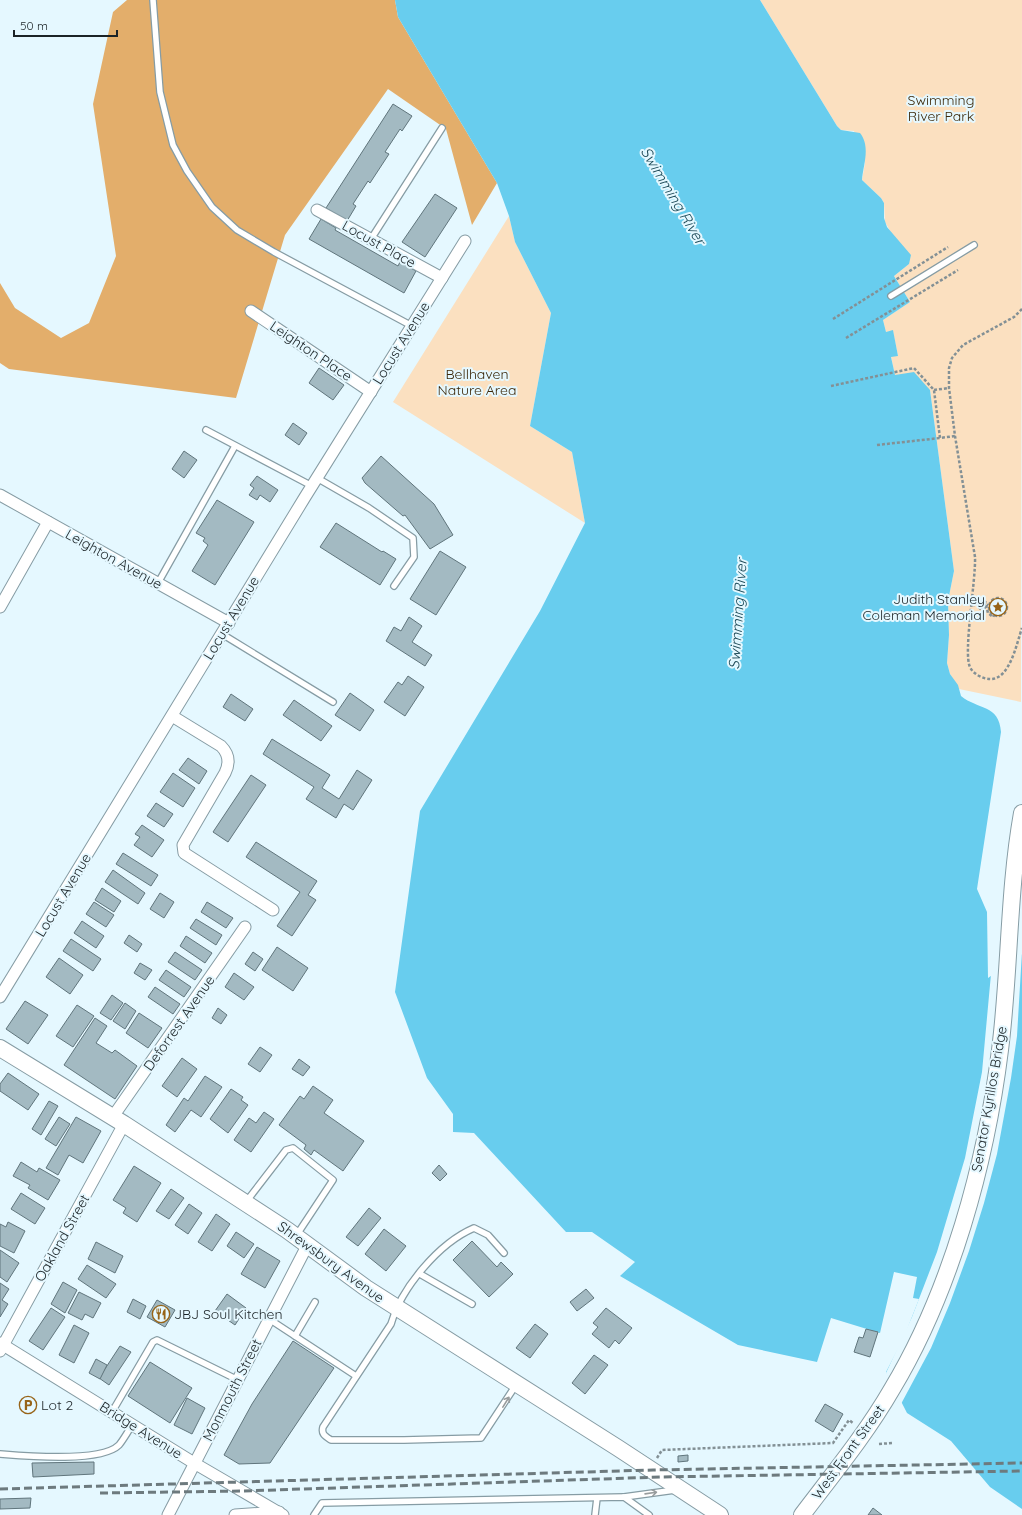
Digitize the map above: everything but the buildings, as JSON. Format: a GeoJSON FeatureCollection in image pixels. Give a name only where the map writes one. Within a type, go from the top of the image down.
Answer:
{"type":"FeatureCollection","features":[{"type":"Feature","properties":{"kind":"main road","name":"Senator Kyrillos Bridge"},"geometry":{"type":"LineString","coordinates":[[893,1388],[911,1354],[938,1294],[962,1225],[973,1186],[989,1116],[1000,1050],[1010,913],[1016,852],[1022,813]]}},
{"type":"Feature","properties":{"kind":"main road","name":"Shrewsbury Avenue"},"geometry":{"type":"LineString","coordinates":[[0,1048],[246,1203],[302,1240],[366,1288],[396,1308],[629,1455],[679,1490],[720,1515]]}},
{"type":"Feature","properties":{"kind":"main road","name":"West Front Street"},"geometry":{"type":"LineString","coordinates":[[802,1515],[868,1427],[893,1388]]}},
{"type":"Feature","properties":{"kind":"street","name":"Locust Place"},"geometry":{"type":"LineString","coordinates":[[317,210],[442,278]]}},
{"type":"Feature","properties":{"kind":"street","name":"Locust Avenue"},"geometry":{"type":"LineString","coordinates":[[0,997],[314,482],[464,241]]}},
{"type":"Feature","properties":{"kind":"street","name":"Leighton Place"},"geometry":{"type":"LineString","coordinates":[[251,311],[371,392]]}},
{"type":"Feature","properties":{"kind":"street","name":"Leighton Avenue"},"geometry":{"type":"LineString","coordinates":[[0,496],[229,622]]}},
{"type":"Feature","properties":{"kind":"street"},"geometry":{"type":"LineString","coordinates":[[0,607],[48,522]]}},
{"type":"Feature","properties":{"kind":"street"},"geometry":{"type":"LineString","coordinates":[[172,716],[221,746],[226,751],[229,760],[225,773],[183,845],[184,853],[273,910]]}},
{"type":"Feature","properties":{"kind":"street","name":"Deforrest Avenue"},"geometry":{"type":"LineString","coordinates":[[118,1121],[245,927]]}},
{"type":"Feature","properties":{"kind":"street","name":"Oakland Street"},"geometry":{"type":"LineString","coordinates":[[1,1347],[118,1121]]}},
{"type":"Feature","properties":{"kind":"street","name":"Monmouth Street"},"geometry":{"type":"LineString","coordinates":[[168,1515],[269,1319],[302,1240]]}},
{"type":"Feature","properties":{"kind":"street","name":"Bridge Avenue"},"geometry":{"type":"LineString","coordinates":[[1,1347],[281,1514]]}},
{"type":"Feature","properties":{"kind":"street"},"geometry":{"type":"LineString","coordinates":[[235,1515],[281,1514]]}},
{"type":"Feature","properties":{"kind":"lane"},"geometry":{"type":"LineString","coordinates":[[153,0],[160,92],[173,145],[187,171],[212,207],[237,230],[274,252],[412,326]]}},
{"type":"Feature","properties":{"kind":"lane"},"geometry":{"type":"LineString","coordinates":[[371,239],[442,128]]}},
{"type":"Feature","properties":{"kind":"lane"},"geometry":{"type":"LineString","coordinates":[[891,296],[974,245]]}},
{"type":"Feature","properties":{"kind":"lane"},"geometry":{"type":"LineString","coordinates":[[206,430],[235,446],[369,508],[413,538],[414,557],[394,586]]}},
{"type":"Feature","properties":{"kind":"lane"},"geometry":{"type":"LineString","coordinates":[[158,583],[235,446]]}},
{"type":"Feature","properties":{"kind":"lane"},"geometry":{"type":"LineString","coordinates":[[222,634],[333,702]]}},
{"type":"Feature","properties":{"kind":"lane"},"geometry":{"type":"LineString","coordinates":[[246,1203],[286,1150],[292,1148],[333,1180],[302,1240]]}},
{"type":"Feature","properties":{"kind":"lane"},"geometry":{"type":"LineString","coordinates":[[504,1253],[488,1235],[474,1228],[461,1234],[430,1260],[396,1308],[391,1324],[323,1427],[322,1431],[324,1436],[331,1440],[481,1438],[517,1384]]}},
{"type":"Feature","properties":{"kind":"lane"},"geometry":{"type":"LineString","coordinates":[[420,1274],[472,1304]]}},
{"type":"Feature","properties":{"kind":"lane"},"geometry":{"type":"LineString","coordinates":[[295,1336],[315,1302]]}},
{"type":"Feature","properties":{"kind":"lane"},"geometry":{"type":"LineString","coordinates":[[269,1319],[356,1376]]}},
{"type":"Feature","properties":{"kind":"lane"},"geometry":{"type":"LineString","coordinates":[[112,1412],[153,1342],[157,1340],[238,1380]]}},
{"type":"Feature","properties":{"kind":"lane"},"geometry":{"type":"LineString","coordinates":[[0,1454],[64,1457],[102,1455],[118,1446],[132,1424]]}},
{"type":"Feature","properties":{"kind":"lane"},"geometry":{"type":"LineString","coordinates":[[314,1515],[322,1503],[597,1498],[624,1497],[679,1490]]}},
{"type":"Feature","properties":{"kind":"lane"},"geometry":{"type":"LineString","coordinates":[[624,1497],[649,1515]]}},
{"type":"Feature","properties":{"kind":"lane"},"geometry":{"type":"LineString","coordinates":[[595,1515],[597,1498]]}},
{"type":"Feature","properties":{"kind":"path"},"geometry":{"type":"LineString","coordinates":[[833,319],[948,247]]}},
{"type":"Feature","properties":{"kind":"path"},"geometry":{"type":"LineString","coordinates":[[846,338],[958,270]]}},
{"type":"Feature","properties":{"kind":"path"},"geometry":{"type":"LineString","coordinates":[[1022,309],[1014,317],[979,335],[959,349],[950,362],[949,388],[955,436],[975,557],[968,656],[969,666],[979,676],[991,679],[997,678],[1004,672],[1010,662],[1022,628]]}},
{"type":"Feature","properties":{"kind":"path"},"geometry":{"type":"LineString","coordinates":[[831,386],[914,368],[934,390],[940,438]]}},
{"type":"Feature","properties":{"kind":"path"},"geometry":{"type":"LineString","coordinates":[[934,390],[949,388]]}},
{"type":"Feature","properties":{"kind":"path"},"geometry":{"type":"LineString","coordinates":[[877,445],[955,436]]}},
{"type":"Feature","properties":{"kind":"path"},"geometry":{"type":"LineString","coordinates":[[997,598],[1002,599],[1006,603],[1006,609],[1003,614],[994,615],[993,617],[989,614],[988,605],[992,600],[997,598]]}},
{"type":"Feature","properties":{"kind":"path"},"geometry":{"type":"LineString","coordinates":[[972,605],[988,605]]}},
{"type":"Feature","properties":{"kind":"path"},"geometry":{"type":"LineString","coordinates":[[656,1459],[662,1450],[833,1443],[849,1420],[855,1424]]}},
{"type":"Feature","properties":{"kind":"path"},"geometry":{"type":"LineString","coordinates":[[879,1444],[892,1443]]}},
{"type":"Feature","properties":{"kind":"green space","name":"Swimming River Park"},"geometry":{"type":"Polygon","coordinates":[[[760,0],[1022,0],[1021,702],[959,689],[950,674],[947,663],[949,635],[948,601],[954,571],[930,390],[895,376],[891,356],[898,356],[893,331],[886,332],[883,320],[910,302],[894,276],[909,264],[885,222],[884,203],[881,198],[862,180],[865,163],[854,131],[841,130],[837,126],[760,0]]]}},
{"type":"Feature","properties":{"kind":"green space","name":"Bellhaven Nature Area"},"geometry":{"type":"Polygon","coordinates":[[[509,216],[515,242],[551,313],[530,426],[572,452],[585,523],[393,402],[509,216]]]}},
{"type":"Feature","properties":{"kind":"shaded area"},"geometry":{"type":"Polygon","coordinates":[[[127,0],[395,0],[398,17],[497,183],[472,225],[446,129],[388,89],[285,235],[236,398],[9,369],[0,363],[0,283],[15,308],[61,338],[89,323],[116,256],[93,104],[113,12],[127,0]]]}},
{"type":"Feature","properties":{"kind":"water","name":"Swimming River"},"geometry":{"type":"Polygon","coordinates":[[[395,0],[760,0],[837,126],[841,130],[860,133],[863,138],[866,156],[862,180],[881,198],[884,203],[884,218],[887,227],[911,255],[909,264],[894,276],[910,302],[883,320],[886,332],[893,330],[898,356],[891,357],[895,375],[914,372],[930,390],[954,571],[948,601],[949,635],[947,663],[950,674],[958,685],[961,696],[992,712],[999,723],[1001,732],[977,889],[987,912],[988,978],[1022,954],[1022,1509],[990,1487],[951,1441],[907,1413],[886,1372],[904,1337],[919,1299],[913,1298],[917,1277],[894,1272],[880,1333],[831,1318],[817,1362],[738,1345],[620,1276],[635,1262],[592,1232],[566,1232],[474,1133],[453,1132],[453,1114],[427,1078],[395,992],[420,811],[540,611],[585,523],[572,452],[530,426],[551,313],[515,242],[509,216],[497,183],[398,17],[395,0]]]}},
{"type":"Feature","properties":{"kind":"pier"},"geometry":{"type":"Polygon","coordinates":[[[1022,952],[1017,1036],[1011,1078],[997,1154],[984,1203],[969,1251],[950,1303],[931,1348],[901,1404],[886,1373],[912,1317],[937,1252],[965,1158],[982,1072],[991,974],[1022,952]]]}},
{"type":"Feature","properties":{"kind":"railway"},"geometry":{"type":"LineString","coordinates":[[0,1489],[653,1470],[1022,1463]]}},
{"type":"Feature","properties":{"kind":"railway"},"geometry":{"type":"LineString","coordinates":[[100,1493],[243,1491],[661,1477],[1022,1471]]}},
{"type":"Feature","properties":{"kind":"place","name":"Judith Stanley Coleman Memorial"},"geometry":{"type":"Point","coordinates":[998,607]}},
{"type":"Feature","properties":{"kind":"place","name":"JBJ Soul Kitchen"},"geometry":{"type":"Point","coordinates":[161,1314]}},
{"type":"Feature","properties":{"kind":"place","name":"Lot 2"},"geometry":{"type":"Point","coordinates":[28,1405]}}]}
